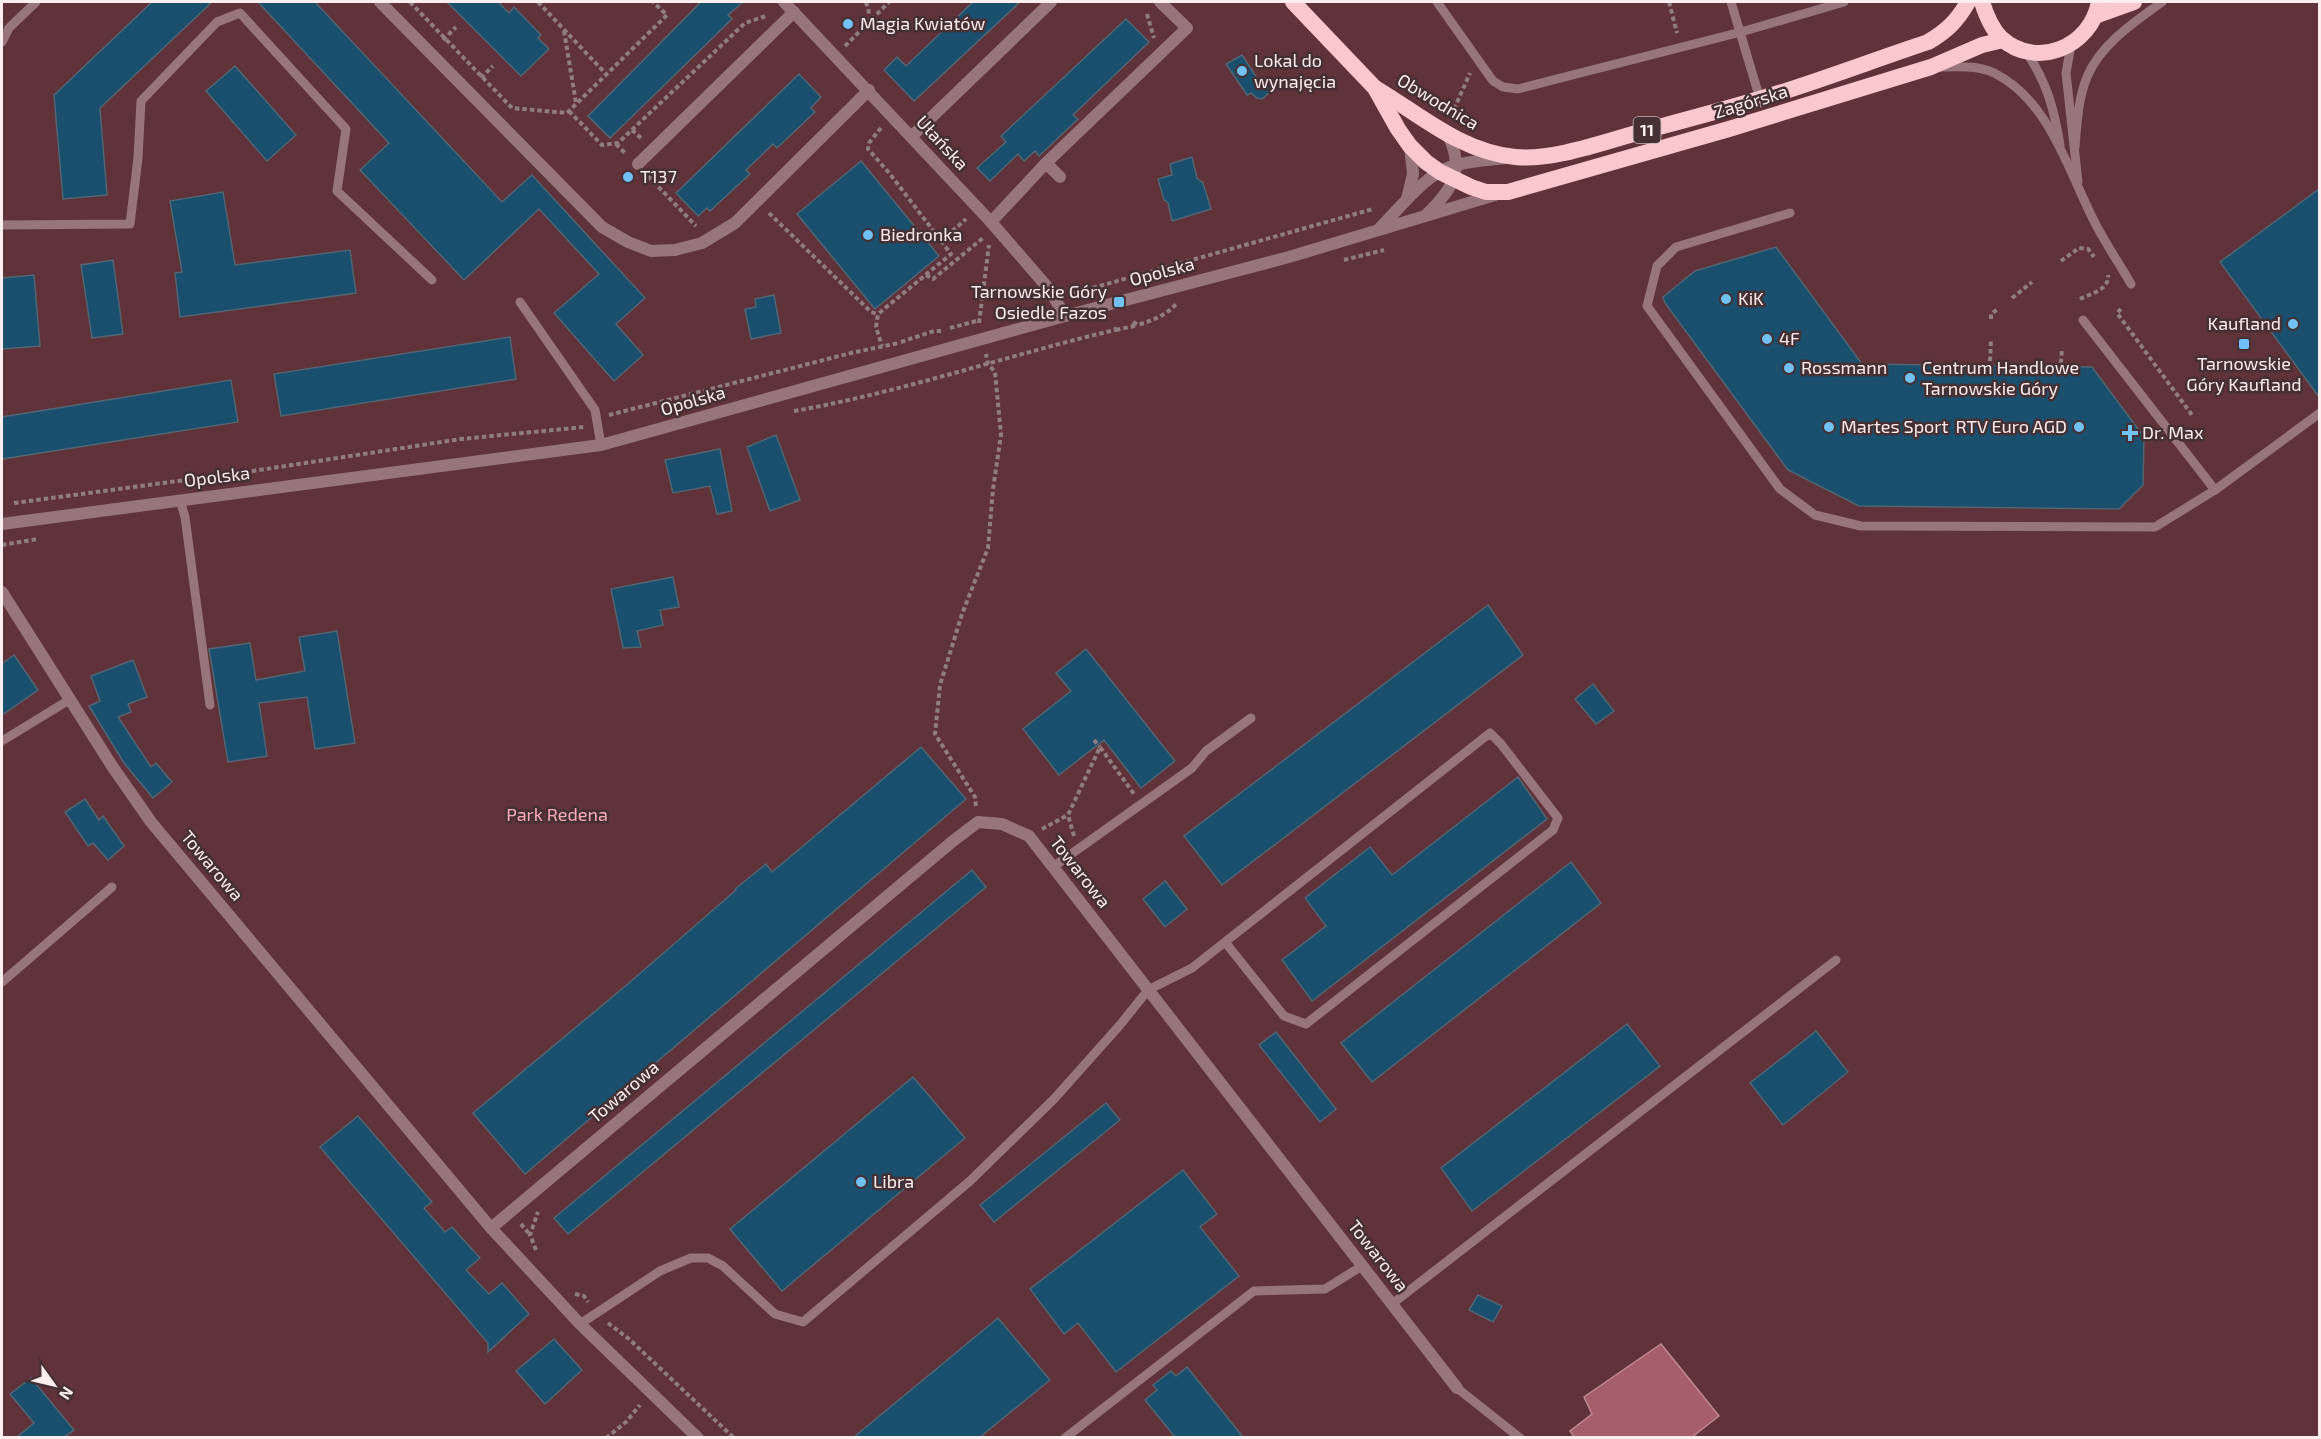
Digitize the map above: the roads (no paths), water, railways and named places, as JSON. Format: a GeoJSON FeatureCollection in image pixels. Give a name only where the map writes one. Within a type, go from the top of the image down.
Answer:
{"type":"FeatureCollection","features":[{"type":"Feature","properties":{"kind":"highway","name":"Obwodnica"},"geometry":{"type":"LineString","coordinates":[[1293,2],[1376,88],[1410,146],[1426,162],[1486,192],[1508,192]]}},
{"type":"Feature","properties":{"kind":"highway","name":"Zagórska"},"geometry":{"type":"LineString","coordinates":[[1515,157],[1574,150],[1760,99],[1928,42],[1947,31],[1968,2]]}},
{"type":"Feature","properties":{"kind":"highway"},"geometry":{"type":"LineString","coordinates":[[1982,2],[1991,26],[2003,40],[2025,50],[2049,51],[2071,45],[2082,36],[2097,9],[2134,2]]}},
{"type":"Feature","properties":{"kind":"highway","name":"Zagórska"},"geometry":{"type":"LineString","coordinates":[[1508,192],[1729,129],[1931,67],[1982,45],[2003,40]]}},
{"type":"Feature","properties":{"kind":"highway","name":"Obwodnica"},"geometry":{"type":"LineString","coordinates":[[1376,88],[1448,128],[1469,145],[1515,157]]}},
{"type":"Feature","properties":{"kind":"street"},"geometry":{"type":"LineString","coordinates":[[380,2],[602,227],[628,242],[651,251],[675,250],[702,243],[735,223],[869,90]]}},
{"type":"Feature","properties":{"kind":"street","name":"Ułańska"},"geometry":{"type":"LineString","coordinates":[[784,2],[991,222],[1050,290],[1065,316]]}},
{"type":"Feature","properties":{"kind":"street"},"geometry":{"type":"LineString","coordinates":[[912,136],[1051,2]]}},
{"type":"Feature","properties":{"kind":"street"},"geometry":{"type":"LineString","coordinates":[[991,222],[1046,163],[1187,28],[1160,2]]}},
{"type":"Feature","properties":{"kind":"street"},"geometry":{"type":"LineString","coordinates":[[638,164],[794,12]]}},
{"type":"Feature","properties":{"kind":"street"},"geometry":{"type":"LineString","coordinates":[[1426,215],[1440,202],[1451,186],[1450,172],[1456,151],[1448,128]]}},
{"type":"Feature","properties":{"kind":"street"},"geometry":{"type":"LineString","coordinates":[[1407,199],[1413,174],[1410,146]]}},
{"type":"Feature","properties":{"kind":"street"},"geometry":{"type":"LineString","coordinates":[[1378,230],[1407,199],[1450,172],[1515,157]]}},
{"type":"Feature","properties":{"kind":"street"},"geometry":{"type":"LineString","coordinates":[[1046,163],[1060,177]]}},
{"type":"Feature","properties":{"kind":"street","name":"Opolska"},"geometry":{"type":"LineString","coordinates":[[2,524],[601,445],[1065,316],[1289,257],[1508,192]]}},
{"type":"Feature","properties":{"kind":"street","name":"Towarowa"},"geometry":{"type":"LineString","coordinates":[[2,592],[69,699],[151,822],[491,1228],[580,1324],[698,1437]]}},
{"type":"Feature","properties":{"kind":"street","name":"Towarowa"},"geometry":{"type":"LineString","coordinates":[[491,1228],[978,822],[1002,824],[1029,836],[1457,1388]]}},
{"type":"Feature","properties":{"kind":"lane"},"geometry":{"type":"LineString","coordinates":[[2,42],[9,28],[36,2]]}},
{"type":"Feature","properties":{"kind":"lane"},"geometry":{"type":"LineString","coordinates":[[1437,2],[1492,81],[1503,87],[1518,89],[1741,32],[1844,2]]}},
{"type":"Feature","properties":{"kind":"lane"},"geometry":{"type":"LineString","coordinates":[[1731,2],[1760,99]]}},
{"type":"Feature","properties":{"kind":"lane"},"geometry":{"type":"LineString","coordinates":[[2075,147],[2079,107],[2087,78],[2113,41],[2162,2]]}},
{"type":"Feature","properties":{"kind":"lane"},"geometry":{"type":"LineString","coordinates":[[2,225],[130,224],[138,158],[141,100],[217,22],[240,13],[346,129],[337,191],[432,280]]}},
{"type":"Feature","properties":{"kind":"lane"},"geometry":{"type":"LineString","coordinates":[[2071,45],[2066,73],[2079,191]]}},
{"type":"Feature","properties":{"kind":"lane"},"geometry":{"type":"LineString","coordinates":[[2025,50],[2044,80],[2055,113],[2061,153]]}},
{"type":"Feature","properties":{"kind":"lane"},"geometry":{"type":"LineString","coordinates":[[1931,67],[1963,67],[1992,72],[2023,92],[2044,121],[2096,224],[2131,284]]}},
{"type":"Feature","properties":{"kind":"lane"},"geometry":{"type":"LineString","coordinates":[[1790,213],[1676,247],[1657,266],[1647,306],[1780,489],[1815,515],[1861,526],[2155,527],[2215,490],[2319,413]]}},
{"type":"Feature","properties":{"kind":"lane"},"geometry":{"type":"LineString","coordinates":[[519,302],[595,410],[601,445]]}},
{"type":"Feature","properties":{"kind":"lane"},"geometry":{"type":"LineString","coordinates":[[2083,320],[2215,490]]}},
{"type":"Feature","properties":{"kind":"lane"},"geometry":{"type":"LineString","coordinates":[[180,500],[185,517],[210,705]]}},
{"type":"Feature","properties":{"kind":"lane"},"geometry":{"type":"LineString","coordinates":[[2,741],[69,699]]}},
{"type":"Feature","properties":{"kind":"lane"},"geometry":{"type":"LineString","coordinates":[[1053,867],[1192,768],[1206,751],[1251,718]]}},
{"type":"Feature","properties":{"kind":"lane"},"geometry":{"type":"LineString","coordinates":[[580,1324],[660,1271],[691,1258],[708,1258],[723,1266],[775,1314],[803,1322],[970,1181],[1054,1098],[1120,1025],[1148,990],[1192,968],[1490,733],[1502,744],[1558,818],[1553,830],[1305,1024],[1284,1016],[1225,942]]}},
{"type":"Feature","properties":{"kind":"lane"},"geometry":{"type":"LineString","coordinates":[[2,982],[112,887]]}},
{"type":"Feature","properties":{"kind":"lane"},"geometry":{"type":"LineString","coordinates":[[1392,1304],[1836,960]]}},
{"type":"Feature","properties":{"kind":"lane"},"geometry":{"type":"LineString","coordinates":[[1065,1437],[1254,1291],[1325,1289],[1362,1266]]}},
{"type":"Feature","properties":{"kind":"lane"},"geometry":{"type":"LineString","coordinates":[[1457,1388],[1520,1437]]}},
{"type":"Feature","properties":{"kind":"place","name":"Magia Kwiatów"},"geometry":{"type":"Point","coordinates":[848,24]}},
{"type":"Feature","properties":{"kind":"place","name":"Lokal do wynajęcia"},"geometry":{"type":"Point","coordinates":[1242,71]}},
{"type":"Feature","properties":{"kind":"place","name":"T137"},"geometry":{"type":"Point","coordinates":[628,177]}},
{"type":"Feature","properties":{"kind":"place","name":"Biedronka"},"geometry":{"type":"Point","coordinates":[868,235]}},
{"type":"Feature","properties":{"kind":"place","name":"KiK"},"geometry":{"type":"Point","coordinates":[1726,299]}},
{"type":"Feature","properties":{"kind":"place","name":"Tarnowskie Góry Osiedle Fazos"},"geometry":{"type":"Point","coordinates":[1119,302]}},
{"type":"Feature","properties":{"kind":"place","name":"Kaufland"},"geometry":{"type":"Point","coordinates":[2293,324]}},
{"type":"Feature","properties":{"kind":"place","name":"4F"},"geometry":{"type":"Point","coordinates":[1767,339]}},
{"type":"Feature","properties":{"kind":"place","name":"Tarnowskie Góry Kaufland"},"geometry":{"type":"Point","coordinates":[2244,344]}},
{"type":"Feature","properties":{"kind":"place","name":"Rossmann"},"geometry":{"type":"Point","coordinates":[1789,368]}},
{"type":"Feature","properties":{"kind":"place","name":"Centrum Handlowe Tarnowskie Góry"},"geometry":{"type":"Point","coordinates":[1910,378]}},
{"type":"Feature","properties":{"kind":"place","name":"Martes Sport"},"geometry":{"type":"Point","coordinates":[1829,427]}},
{"type":"Feature","properties":{"kind":"place","name":"RTV Euro AGD"},"geometry":{"type":"Point","coordinates":[2079,427]}},
{"type":"Feature","properties":{"kind":"place","name":"Dr. Max"},"geometry":{"type":"Point","coordinates":[2130,433]}},
{"type":"Feature","properties":{"kind":"place","name":"Libra"},"geometry":{"type":"Point","coordinates":[861,1182]}},
{"type":"Feature","properties":{"kind":"park label","name":"Park Redena"},"geometry":{"type":"Point","coordinates":[557,815]}}]}
